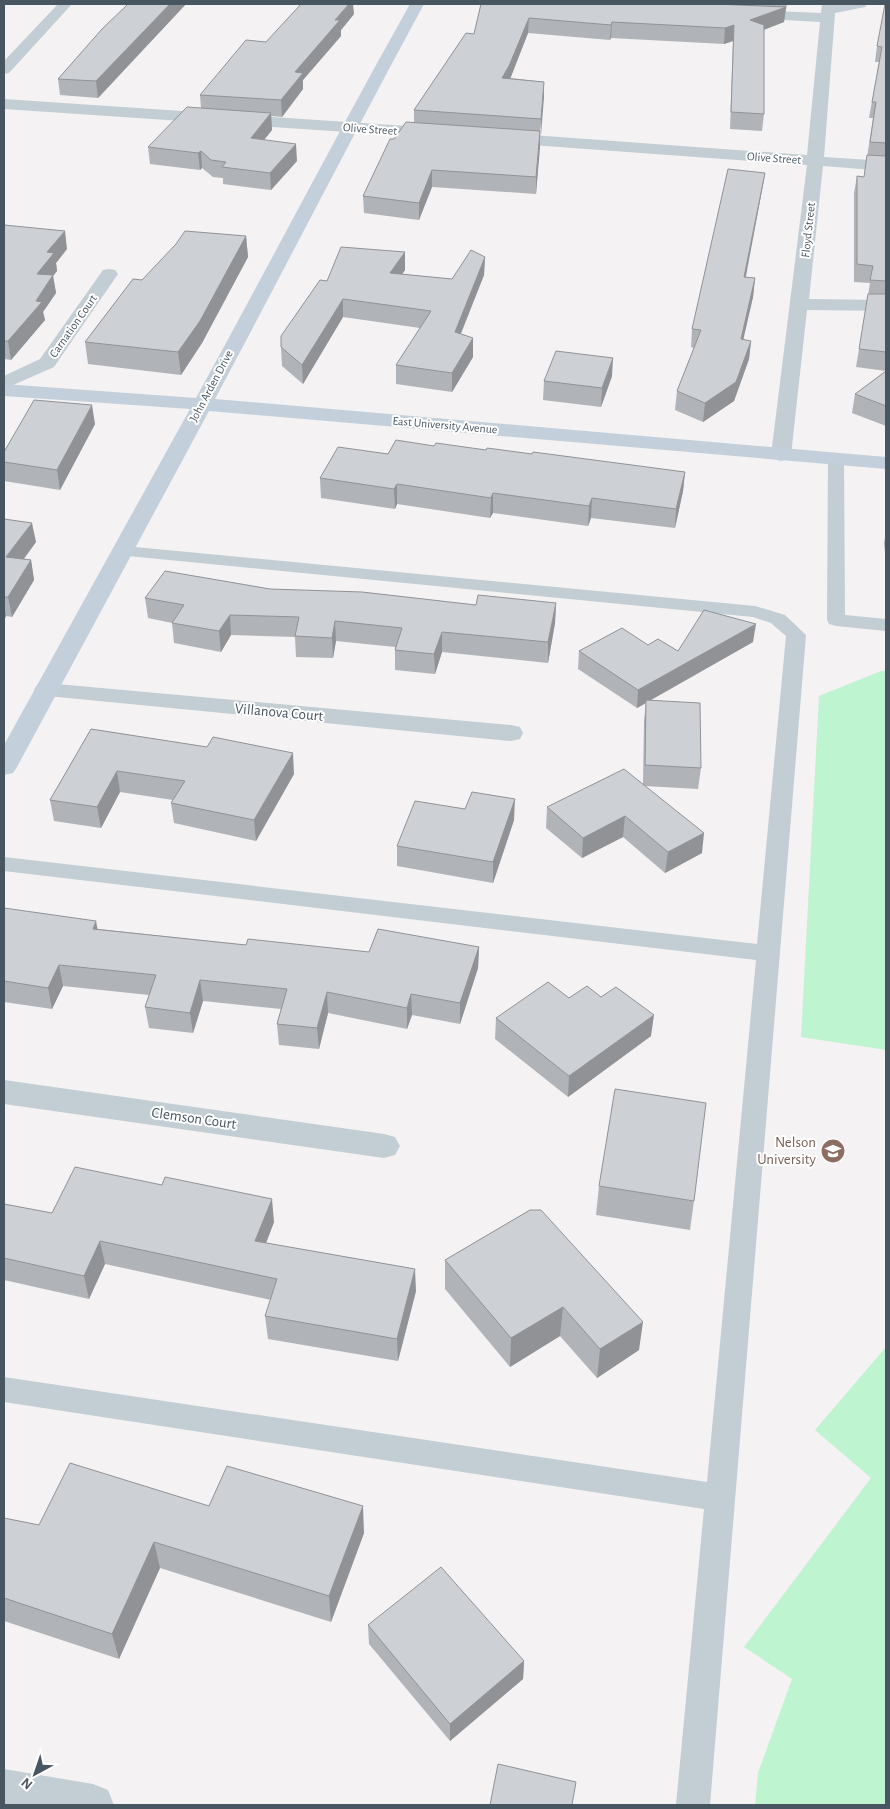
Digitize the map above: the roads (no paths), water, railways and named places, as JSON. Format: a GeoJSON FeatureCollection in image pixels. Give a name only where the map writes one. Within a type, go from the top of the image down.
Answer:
{"type":"FeatureCollection","features":[{"type":"Feature","properties":{"kind":"street"},"geometry":{"type":"LineString","coordinates":[[4,70],[65,4]]}},
{"type":"Feature","properties":{"kind":"street","name":"John Arden Drive"},"geometry":{"type":"LineString","coordinates":[[4,767],[124,551],[201,404],[325,177],[349,127],[417,4]]}},
{"type":"Feature","properties":{"kind":"street"},"geometry":{"type":"LineString","coordinates":[[730,13],[829,11],[860,4]]}},
{"type":"Feature","properties":{"kind":"street","name":"Floyd Street"},"geometry":{"type":"LineString","coordinates":[[781,454],[785,409],[800,304],[829,11]]}},
{"type":"Feature","properties":{"kind":"street","name":"Olive Street"},"geometry":{"type":"LineString","coordinates":[[4,104],[447,134]]}},
{"type":"Feature","properties":{"kind":"street","name":"Olive Street"},"geometry":{"type":"LineString","coordinates":[[486,137],[886,166]]}},
{"type":"Feature","properties":{"kind":"street","name":"Carnation Court"},"geometry":{"type":"LineString","coordinates":[[4,383],[47,363],[109,274]]}},
{"type":"Feature","properties":{"kind":"street"},"geometry":{"type":"LineString","coordinates":[[800,304],[886,306]]}},
{"type":"Feature","properties":{"kind":"street","name":"East University Avenue"},"geometry":{"type":"LineString","coordinates":[[4,390],[201,404],[886,464]]}},
{"type":"Feature","properties":{"kind":"street","name":"Villanova Court"},"geometry":{"type":"LineString","coordinates":[[46,690],[511,733]]}},
{"type":"Feature","properties":{"kind":"street","name":"Clemson Court"},"geometry":{"type":"LineString","coordinates":[[4,1092],[384,1146]]}},
{"type":"Feature","properties":{"kind":"street"},"geometry":{"type":"LineString","coordinates":[[4,1789],[94,1805]]}},
{"type":"Feature","properties":{"kind":"lane"},"geometry":{"type":"LineString","coordinates":[[836,459],[836,620],[886,625]]}},
{"type":"Feature","properties":{"kind":"lane"},"geometry":{"type":"LineString","coordinates":[[124,551],[755,612],[778,619],[796,635],[693,1805]]}},
{"type":"Feature","properties":{"kind":"lane"},"geometry":{"type":"LineString","coordinates":[[4,864],[768,953]]}},
{"type":"Feature","properties":{"kind":"lane"},"geometry":{"type":"LineString","coordinates":[[4,1389],[720,1498]]}},
{"type":"Feature","properties":{"kind":"place","name":"Nelson University"},"geometry":{"type":"Point","coordinates":[833,1151]}}]}
